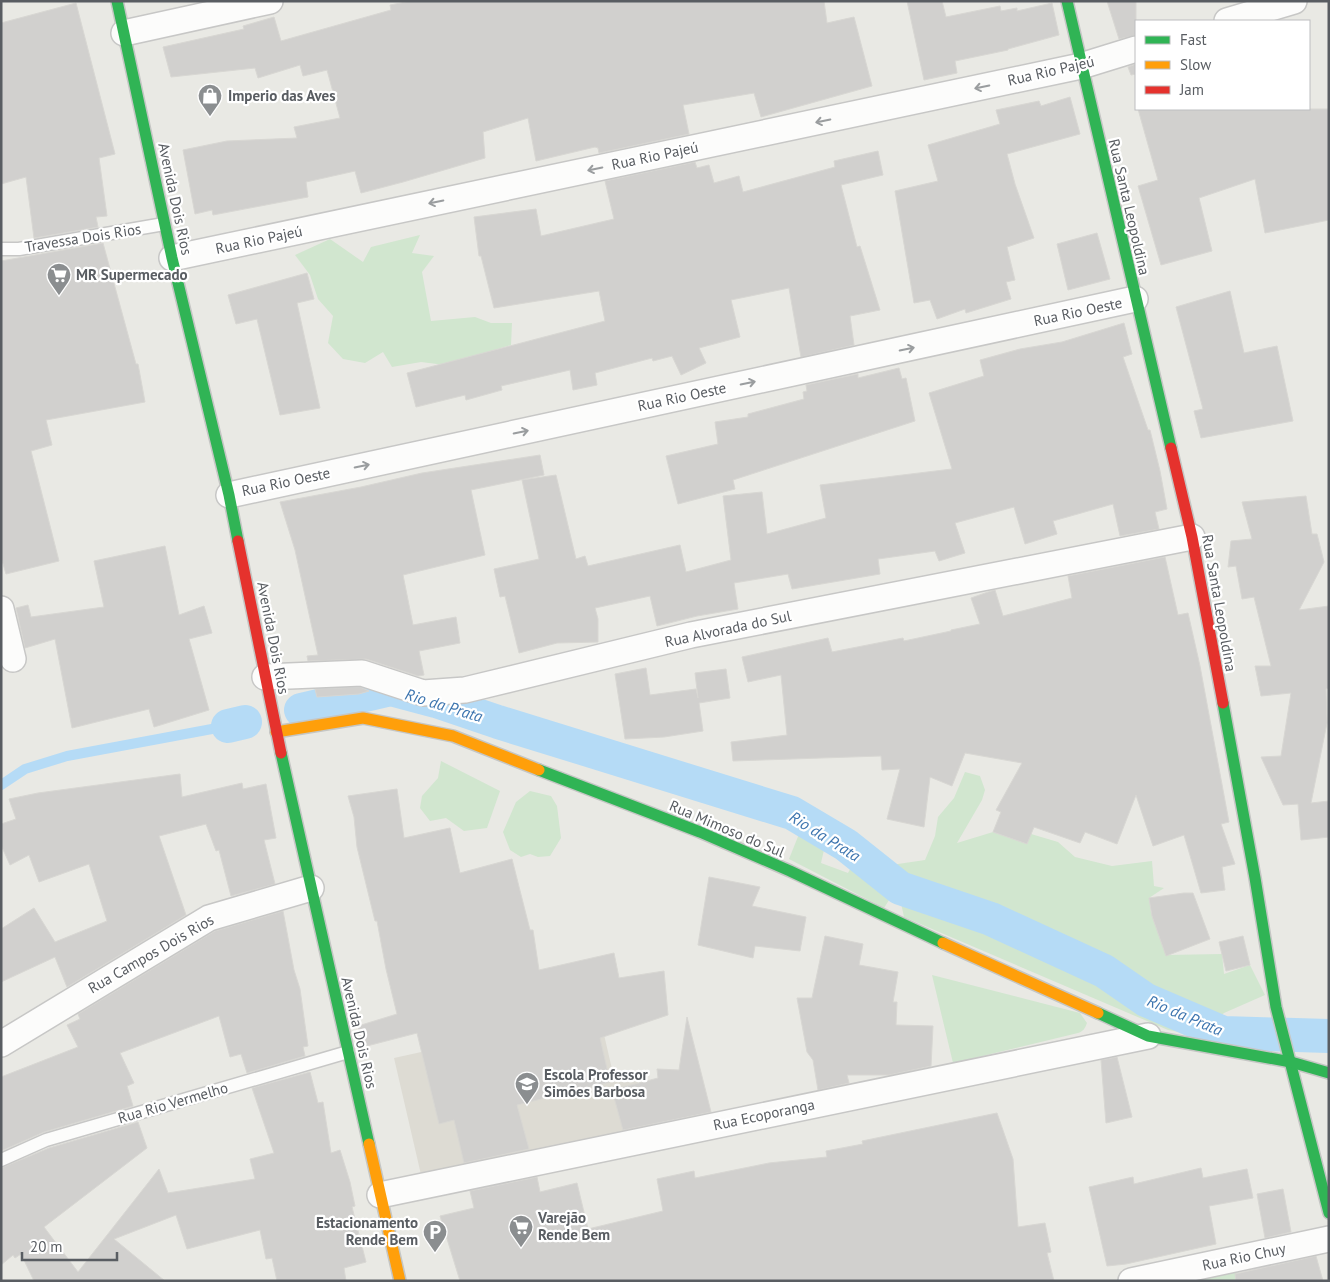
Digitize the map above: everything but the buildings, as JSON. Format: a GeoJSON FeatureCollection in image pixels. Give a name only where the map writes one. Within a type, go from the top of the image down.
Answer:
{"type":"FeatureCollection","features":[{"type":"Feature","properties":{"kind":"street","name":"Avenida Dois Rios"},"geometry":{"type":"LineString","coordinates":[[117,1],[164,224],[229,495],[276,732],[400,1281]]}},
{"type":"Feature","properties":{"kind":"street"},"geometry":{"type":"LineString","coordinates":[[124,33],[270,1]]}},
{"type":"Feature","properties":{"kind":"street","name":"Rua Santa Leopoldina"},"geometry":{"type":"LineString","coordinates":[[1066,1],[1192,537],[1277,1012],[1329,1213]]}},
{"type":"Feature","properties":{"kind":"street"},"geometry":{"type":"LineString","coordinates":[[1229,20],[1287,2]]}},
{"type":"Feature","properties":{"kind":"street","name":"Rua Rio Pajeú"},"geometry":{"type":"LineString","coordinates":[[172,258],[1081,66],[1135,49]]}},
{"type":"Feature","properties":{"kind":"street","name":"Rua Rio Oeste"},"geometry":{"type":"LineString","coordinates":[[229,495],[1135,299]]}},
{"type":"Feature","properties":{"kind":"street","name":"Rua Alvorada do Sul"},"geometry":{"type":"LineString","coordinates":[[265,677],[362,674],[423,693],[465,690],[691,635],[1192,537]]}},
{"type":"Feature","properties":{"kind":"street"},"geometry":{"type":"LineString","coordinates":[[1,609],[13,659]]}},
{"type":"Feature","properties":{"kind":"street","name":"Rua Mimoso do Sul"},"geometry":{"type":"LineString","coordinates":[[276,732],[363,718],[453,736],[700,832],[790,871],[1148,1036],[1291,1062],[1329,1074]]}},
{"type":"Feature","properties":{"kind":"street","name":"Rua Campos Dois Rios"},"geometry":{"type":"LineString","coordinates":[[1,1044],[209,918],[311,888]]}},
{"type":"Feature","properties":{"kind":"street","name":"Rua Ecoporanga"},"geometry":{"type":"LineString","coordinates":[[380,1195],[1148,1036]]}},
{"type":"Feature","properties":{"kind":"street","name":"Rua Rio Chuy"},"geometry":{"type":"LineString","coordinates":[[1131,1281],[1329,1239]]}},
{"type":"Feature","properties":{"kind":"lane","name":"Travessa Dois Rios"},"geometry":{"type":"LineString","coordinates":[[1,249],[19,249],[164,224]]}},
{"type":"Feature","properties":{"kind":"lane","name":"Rua Rio Vermelho"},"geometry":{"type":"LineString","coordinates":[[1,1160],[46,1140],[348,1052]]}},
{"type":"Feature","properties":{"kind":"shaded area","name":"Escola Professor Simões Barbosa"},"geometry":{"type":"Polygon","coordinates":[[[599,1013],[615,1082],[641,1076],[654,1127],[422,1179],[394,1058],[599,1013]]]}},
{"type":"Feature","properties":{"kind":"green space"},"geometry":{"type":"Polygon","coordinates":[[[420,235],[412,253],[434,256],[422,272],[431,321],[475,317],[491,323],[512,323],[511,345],[445,365],[421,362],[392,367],[383,352],[365,363],[343,359],[328,343],[333,316],[318,299],[310,275],[295,255],[330,239],[363,262],[371,247],[420,235]]]}},
{"type":"Feature","properties":{"kind":"green space"},"geometry":{"type":"Polygon","coordinates":[[[441,761],[500,791],[487,828],[464,831],[446,818],[430,821],[420,808],[422,796],[438,778],[441,761]]]}},
{"type":"Feature","properties":{"kind":"green space"},"geometry":{"type":"Polygon","coordinates":[[[965,772],[980,776],[985,790],[982,800],[957,843],[993,832],[1027,844],[1031,834],[1058,842],[1075,857],[1112,866],[1152,861],[1154,886],[1164,888],[1149,898],[1151,912],[1166,955],[1222,954],[1224,974],[1250,965],[1265,995],[1224,1013],[1198,1035],[1168,1030],[904,917],[901,903],[891,897],[884,908],[789,859],[801,829],[826,841],[821,863],[848,873],[862,846],[891,865],[925,860],[935,836],[938,817],[954,798],[965,772]]]}},
{"type":"Feature","properties":{"kind":"green space"},"geometry":{"type":"Polygon","coordinates":[[[530,791],[551,796],[557,806],[561,838],[550,856],[538,857],[530,854],[521,857],[510,850],[503,832],[516,802],[530,791]]]}},
{"type":"Feature","properties":{"kind":"green space"},"geometry":{"type":"Polygon","coordinates":[[[932,975],[1080,1013],[1087,1023],[1084,1029],[1078,1033],[953,1063],[932,975]]]}},
{"type":"Feature","properties":{"kind":"green space"},"geometry":{"type":"Polygon","coordinates":[[[1213,1263],[1255,1279],[1255,1281],[1197,1281],[1213,1263]]]}},
{"type":"Feature","properties":{"kind":"waterway","name":"Rio da Prata"},"geometry":{"type":"LineString","coordinates":[[301,710],[391,689],[436,701],[792,813],[846,845],[900,888],[991,919],[1104,971],[1146,1000],[1223,1033],[1329,1036]]}},
{"type":"Feature","properties":{"kind":"waterway","name":"Rio da Prata"},"geometry":{"type":"LineString","coordinates":[[228,726],[245,722]]}},
{"type":"Feature","properties":{"kind":"waterway","name":"Rio da Prata"},"geometry":{"type":"LineString","coordinates":[[1,785],[25,769],[67,756],[228,726]]}},
{"type":"Feature","properties":{"kind":"traffic: fast"},"geometry":{"type":"LineString","coordinates":[[117,1],[172,258],[229,495],[238,541]]}},
{"type":"Feature","properties":{"kind":"traffic: fast"},"geometry":{"type":"LineString","coordinates":[[1067,1],[1171,448]]}},
{"type":"Feature","properties":{"kind":"traffic: fast"},"geometry":{"type":"LineString","coordinates":[[1223,703],[1276,1007],[1329,1213]]}},
{"type":"Feature","properties":{"kind":"traffic: fast"},"geometry":{"type":"LineString","coordinates":[[281,753],[369,1144]]}},
{"type":"Feature","properties":{"kind":"traffic: fast"},"geometry":{"type":"LineString","coordinates":[[539,770],[700,832],[790,871],[943,943]]}},
{"type":"Feature","properties":{"kind":"traffic: fast"},"geometry":{"type":"LineString","coordinates":[[1098,1013],[1148,1036],[1291,1062],[1329,1073]]}},
{"type":"Feature","properties":{"kind":"traffic: slow"},"geometry":{"type":"LineString","coordinates":[[276,732],[363,718],[453,736],[539,770]]}},
{"type":"Feature","properties":{"kind":"traffic: slow"},"geometry":{"type":"LineString","coordinates":[[943,943],[1098,1013]]}},
{"type":"Feature","properties":{"kind":"traffic: slow"},"geometry":{"type":"LineString","coordinates":[[369,1144],[400,1281]]}},
{"type":"Feature","properties":{"kind":"traffic: jam"},"geometry":{"type":"LineString","coordinates":[[1171,448],[1192,537],[1223,703]]}},
{"type":"Feature","properties":{"kind":"traffic: jam"},"geometry":{"type":"LineString","coordinates":[[238,541],[281,753]]}},
{"type":"Feature","properties":{"kind":"place","name":"Imperio das Aves"},"geometry":{"type":"Point","coordinates":[210,117]}},
{"type":"Feature","properties":{"kind":"place","name":"MR Supermecado"},"geometry":{"type":"Point","coordinates":[59,296]}},
{"type":"Feature","properties":{"kind":"place","name":"Escola Professor Simões Barbosa"},"geometry":{"type":"Point","coordinates":[527,1105]}},
{"type":"Feature","properties":{"kind":"place","name":"Varejão Rende Bem"},"geometry":{"type":"Point","coordinates":[521,1248]}},
{"type":"Feature","properties":{"kind":"place","name":"Estacionamento Rende Bem"},"geometry":{"type":"Point","coordinates":[435,1253]}}]}
